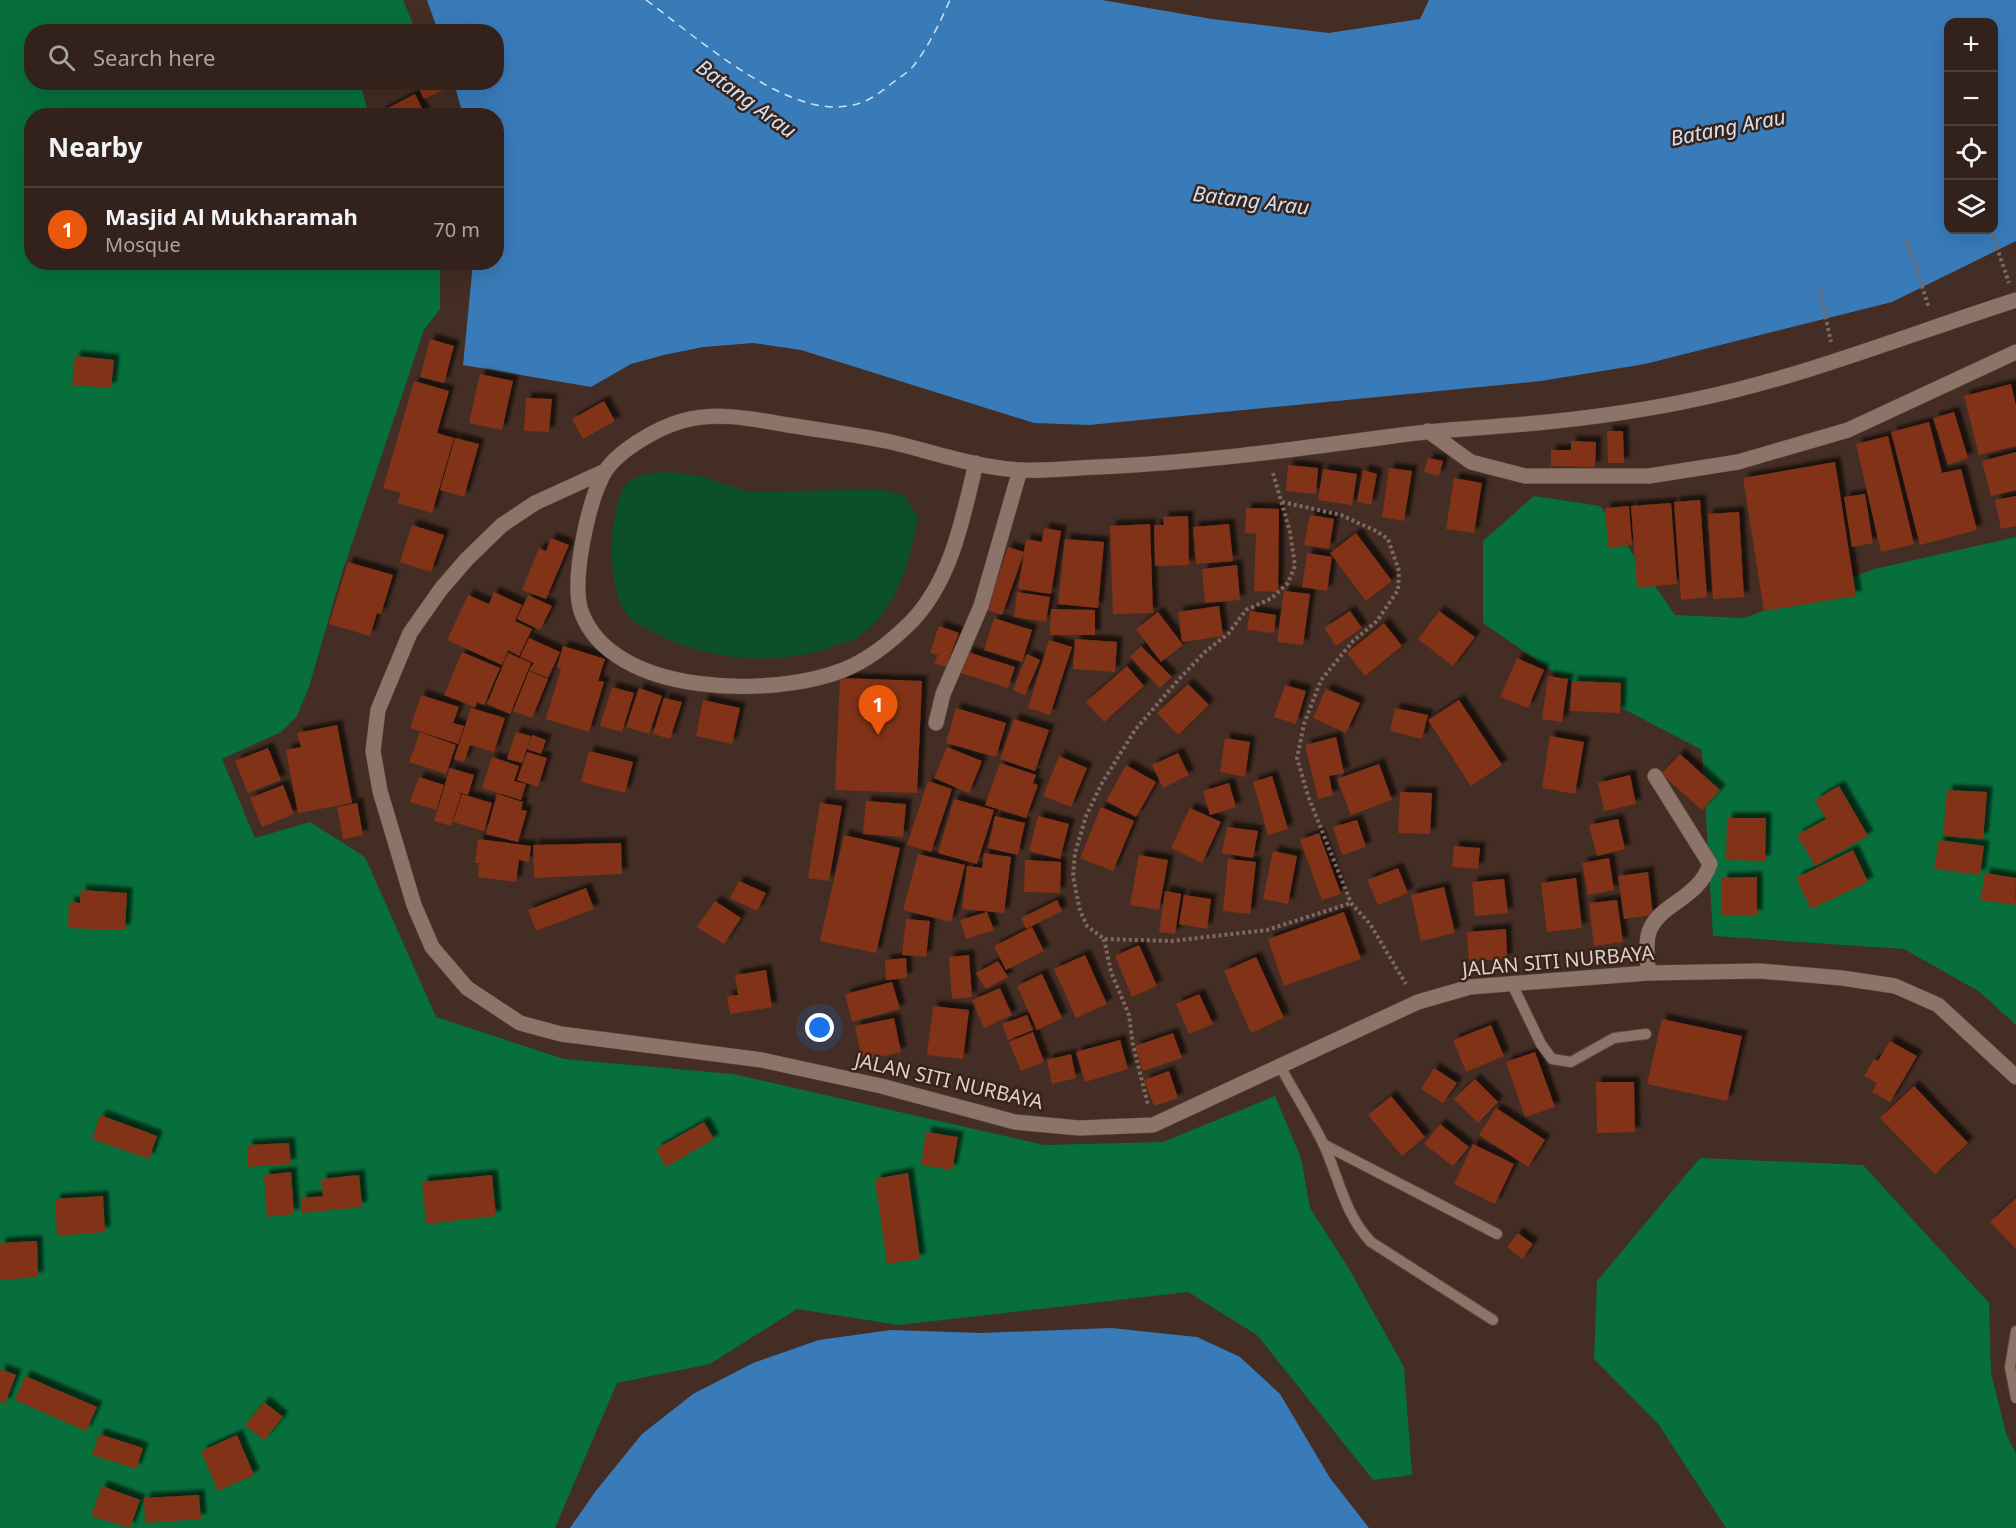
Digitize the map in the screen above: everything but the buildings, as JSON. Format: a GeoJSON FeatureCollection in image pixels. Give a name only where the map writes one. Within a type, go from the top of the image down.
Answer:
{"type":"FeatureCollection","features":[{"type":"Feature","properties":{"kind":"street"},"geometry":{"type":"LineString","coordinates":[[976,463],[962,521],[937,591],[914,619],[881,650],[844,670],[805,682],[756,688],[680,680],[627,664],[598,639],[582,614],[577,589],[591,512],[605,471],[646,435],[682,421],[721,415],[885,441],[976,463],[1020,470],[1154,465],[1428,431],[1542,423],[1695,400],[1835,363],[1935,326],[2016,300]]}},
{"type":"Feature","properties":{"kind":"street"},"geometry":{"type":"LineString","coordinates":[[1428,431],[1471,462],[1516,475],[1649,476],[1738,462],[1848,430],[2016,352]]}},
{"type":"Feature","properties":{"kind":"street"},"geometry":{"type":"LineString","coordinates":[[936,723],[943,694],[981,606],[1020,470]]}},
{"type":"Feature","properties":{"kind":"street","name":"JALAN SITI NURBAYA"},"geometry":{"type":"LineString","coordinates":[[605,471],[535,503],[502,525],[467,559],[441,589],[410,633],[378,710],[373,751],[380,791],[414,905],[432,947],[467,988],[520,1023],[561,1034],[762,1060],[882,1086],[1015,1122],[1079,1128],[1153,1125],[1418,1002],[1470,987],[1511,982],[1648,974],[1760,971],[1842,978],[1895,986],[1938,1005],[2016,1077]]}},
{"type":"Feature","properties":{"kind":"street"},"geometry":{"type":"LineString","coordinates":[[1648,974],[1649,933],[1656,919],[1705,880],[1710,864],[1654,776]]}},
{"type":"Feature","properties":{"kind":"lane"},"geometry":{"type":"LineString","coordinates":[[1511,982],[1541,1044],[1552,1059],[1571,1062],[1614,1038],[1646,1034]]}},
{"type":"Feature","properties":{"kind":"lane"},"geometry":{"type":"LineString","coordinates":[[1280,1066],[1323,1144],[1347,1209],[1358,1229],[1371,1242],[1492,1320]]}},
{"type":"Feature","properties":{"kind":"lane"},"geometry":{"type":"LineString","coordinates":[[1323,1144],[1497,1234]]}},
{"type":"Feature","properties":{"kind":"lane"},"geometry":{"type":"LineString","coordinates":[[2016,1331],[2010,1367],[2016,1398]]}},
{"type":"Feature","properties":{"kind":"path"},"geometry":{"type":"LineString","coordinates":[[1992,234],[2016,300]]}},
{"type":"Feature","properties":{"kind":"path"},"geometry":{"type":"LineString","coordinates":[[1907,240],[1935,326]]}},
{"type":"Feature","properties":{"kind":"path"},"geometry":{"type":"LineString","coordinates":[[1819,287],[1835,363]]}},
{"type":"Feature","properties":{"kind":"path"},"geometry":{"type":"LineString","coordinates":[[1268,452],[1282,502],[1295,566],[1288,583],[1272,598],[1246,610],[1228,634],[1206,651],[1135,730],[1102,783],[1086,816],[1075,853],[1073,876],[1080,911],[1087,926],[1104,939],[1172,941],[1267,930],[1351,903]]}},
{"type":"Feature","properties":{"kind":"path"},"geometry":{"type":"LineString","coordinates":[[1282,502],[1341,515],[1376,531],[1388,539],[1399,571],[1398,590],[1377,621],[1353,641],[1320,680],[1305,724],[1297,758],[1308,796],[1351,903],[1370,924],[1418,1002]]}},
{"type":"Feature","properties":{"kind":"path"},"geometry":{"type":"LineString","coordinates":[[1104,939],[1111,972],[1129,1015],[1132,1045],[1153,1125]]}},
{"type":"Feature","properties":{"kind":"green space"},"geometry":{"type":"Polygon","coordinates":[[[0,0],[403,0],[413,24],[24,24],[24,90],[362,90],[367,108],[24,108],[24,270],[440,270],[440,309],[424,330],[342,573],[309,687],[297,716],[281,732],[222,759],[255,838],[310,822],[365,857],[436,1017],[564,1059],[733,1074],[1044,1145],[1163,1142],[1275,1096],[1301,1158],[1310,1208],[1348,1267],[1404,1367],[1412,1475],[1373,1480],[1257,1335],[1188,1292],[899,1325],[797,1309],[710,1364],[617,1383],[555,1528],[0,1528],[0,0]]]}},
{"type":"Feature","properties":{"kind":"green space"},"geometry":{"type":"Polygon","coordinates":[[[671,472],[701,476],[750,492],[882,489],[905,496],[918,518],[906,568],[892,599],[872,626],[856,638],[791,657],[741,658],[716,654],[669,640],[638,624],[631,619],[621,605],[616,588],[612,547],[616,507],[623,491],[635,477],[671,472]]]}},
{"type":"Feature","properties":{"kind":"green space"},"geometry":{"type":"Polygon","coordinates":[[[1534,496],[1600,506],[1675,615],[1744,618],[1874,569],[2016,537],[2016,1025],[1980,992],[1904,949],[1713,936],[1702,750],[1555,673],[1483,623],[1483,541],[1534,496]]]}},
{"type":"Feature","properties":{"kind":"green space"},"geometry":{"type":"Polygon","coordinates":[[[1700,1158],[1863,1165],[1989,1303],[1991,1373],[2006,1433],[2016,1454],[2016,1528],[1726,1528],[1659,1425],[1594,1359],[1597,1281],[1700,1158]]]}},
{"type":"Feature","properties":{"kind":"water","name":"Batang Arau"},"geometry":{"type":"Polygon","coordinates":[[[427,0],[1102,0],[1212,19],[1329,33],[1420,19],[1429,0],[2016,0],[2016,241],[1892,302],[1645,364],[1541,381],[1089,425],[1034,423],[801,350],[753,343],[703,347],[664,355],[631,364],[591,387],[463,365],[472,270],[504,270],[504,108],[461,108],[456,90],[504,90],[504,24],[436,24],[427,0]]]}},
{"type":"Feature","properties":{"kind":"water"},"geometry":{"type":"Polygon","coordinates":[[[1111,1328],[1197,1337],[1240,1357],[1280,1394],[1330,1478],[1369,1528],[570,1528],[595,1492],[642,1434],[693,1394],[753,1363],[819,1340],[891,1330],[982,1333],[1111,1328]]]}},
{"type":"Feature","properties":{"kind":"ferry route"},"geometry":{"type":"LineString","coordinates":[[646,0],[714,52],[769,87],[796,99],[823,106],[847,106],[865,101],[907,72],[925,49],[950,0]]}},
{"type":"Feature","properties":{"kind":"place","name":"Masjid Al Mukharamah"},"geometry":{"type":"Point","coordinates":[878,735]}}]}
